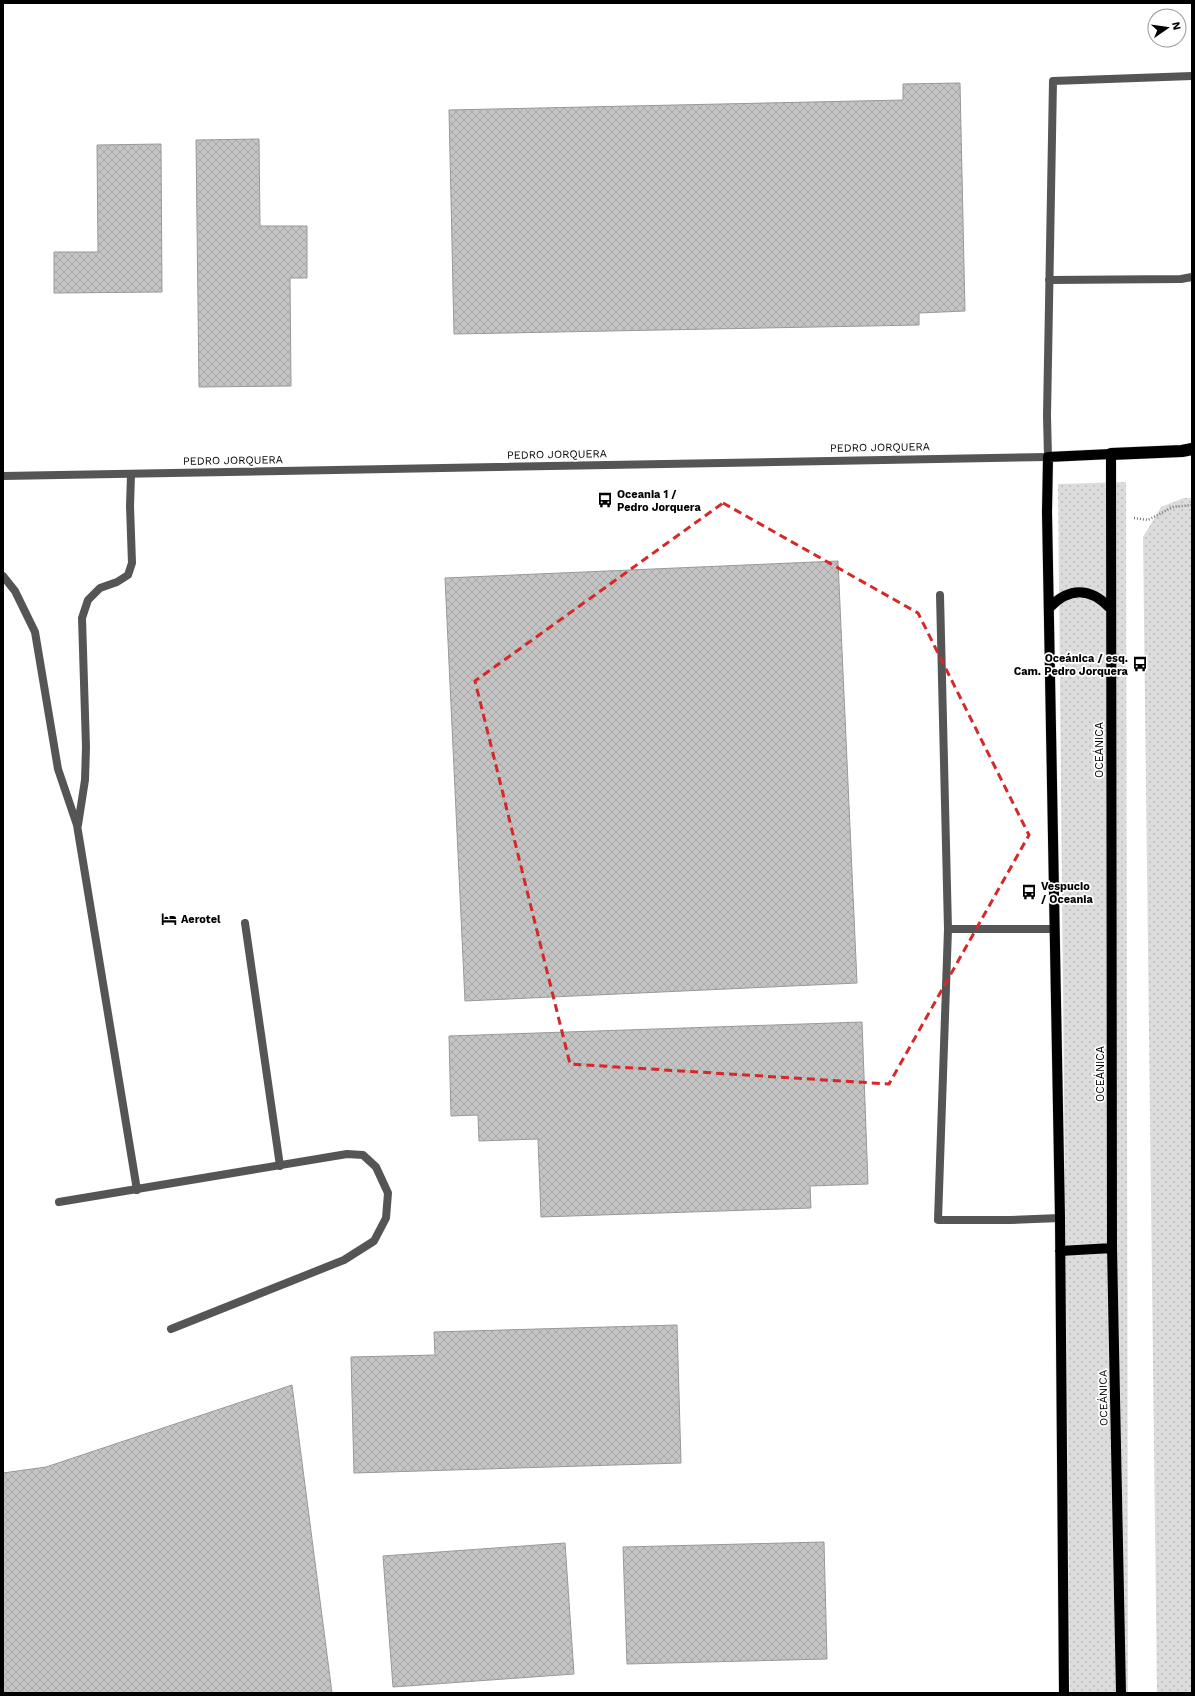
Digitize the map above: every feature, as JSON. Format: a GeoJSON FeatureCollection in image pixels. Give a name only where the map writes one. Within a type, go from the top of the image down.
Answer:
{"type":"FeatureCollection","features":[{"type":"Feature","properties":{"kind":"highway"},"geometry":{"type":"LineString","coordinates":[[1111,454],[1189,451]]}},
{"type":"Feature","properties":{"kind":"main road","name":"PEDRO JORQUERA"},"geometry":{"type":"LineString","coordinates":[[1048,457],[1111,454]]}},
{"type":"Feature","properties":{"kind":"main road","name":"OCEÁNICA"},"geometry":{"type":"LineString","coordinates":[[1111,454],[1112,1248],[1121,1693]]}},
{"type":"Feature","properties":{"kind":"main road"},"geometry":{"type":"LineString","coordinates":[[1048,457],[1049,608],[1060,1218],[1064,1693]]}},
{"type":"Feature","properties":{"kind":"main road"},"geometry":{"type":"LineString","coordinates":[[1049,608],[1064,596],[1083,592],[1094,595],[1103,600],[1110,608]]}},
{"type":"Feature","properties":{"kind":"main road"},"geometry":{"type":"LineString","coordinates":[[1060,1251],[1112,1248]]}},
{"type":"Feature","properties":{"kind":"street"},"geometry":{"type":"LineString","coordinates":[[1048,457],[1047,416],[1052,81],[1192,76]]}},
{"type":"Feature","properties":{"kind":"street"},"geometry":{"type":"LineString","coordinates":[[1049,280],[1181,279],[1192,277]]}},
{"type":"Feature","properties":{"kind":"street","name":"PEDRO JORQUERA"},"geometry":{"type":"LineString","coordinates":[[3,476],[1048,457]]}},
{"type":"Feature","properties":{"kind":"street"},"geometry":{"type":"LineString","coordinates":[[77,825],[85,780],[86,747],[82,618],[88,600],[100,588],[117,582],[128,575],[132,563],[130,506],[131,474]]}},
{"type":"Feature","properties":{"kind":"street"},"geometry":{"type":"LineString","coordinates":[[3,576],[15,591],[35,632],[58,769],[77,825],[137,1190]]}},
{"type":"Feature","properties":{"kind":"street"},"geometry":{"type":"LineString","coordinates":[[940,595],[948,929],[938,1220],[1060,1218]]}},
{"type":"Feature","properties":{"kind":"street"},"geometry":{"type":"LineString","coordinates":[[245,923],[280,1166]]}},
{"type":"Feature","properties":{"kind":"street"},"geometry":{"type":"LineString","coordinates":[[948,929],[1055,929]]}},
{"type":"Feature","properties":{"kind":"street"},"geometry":{"type":"LineString","coordinates":[[59,1202],[347,1154],[363,1155],[376,1167],[388,1193],[386,1218],[374,1242],[344,1260],[171,1329]]}},
{"type":"Feature","properties":{"kind":"path"},"geometry":{"type":"LineString","coordinates":[[1110,514],[1148,520],[1173,507],[1192,505]]}},
{"type":"Feature","properties":{"kind":"highlighted area"},"geometry":{"type":"Polygon","coordinates":[[[723,503],[918,613],[1029,835],[889,1084],[570,1064],[475,681],[723,503]]]}},
{"type":"Feature","properties":{"kind":"shaded area"},"geometry":{"type":"Polygon","coordinates":[[[1126,482],[1128,1693],[1070,1693],[1058,484],[1126,482]]]}},
{"type":"Feature","properties":{"kind":"shaded area"},"geometry":{"type":"Polygon","coordinates":[[[1184,498],[1192,498],[1192,1693],[1157,1693],[1143,537],[1161,507],[1184,498]]]}},
{"type":"Feature","properties":{"kind":"building"},"geometry":{"type":"Polygon","coordinates":[[[960,83],[965,311],[919,313],[919,325],[454,334],[449,110],[903,100],[903,84],[960,83]]]}},
{"type":"Feature","properties":{"kind":"building"},"geometry":{"type":"Polygon","coordinates":[[[259,139],[260,226],[307,226],[307,278],[290,278],[291,386],[199,387],[196,140],[259,139]]]}},
{"type":"Feature","properties":{"kind":"building"},"geometry":{"type":"Polygon","coordinates":[[[161,144],[162,292],[54,293],[54,252],[98,252],[97,145],[161,144]]]}},
{"type":"Feature","properties":{"kind":"building"},"geometry":{"type":"Polygon","coordinates":[[[838,561],[857,983],[465,1001],[445,578],[838,561]]]}},
{"type":"Feature","properties":{"kind":"building"},"geometry":{"type":"Polygon","coordinates":[[[862,1022],[868,1184],[810,1186],[811,1208],[541,1217],[538,1139],[479,1141],[478,1115],[451,1116],[449,1036],[862,1022]]]}},
{"type":"Feature","properties":{"kind":"building"},"geometry":{"type":"Polygon","coordinates":[[[677,1325],[681,1463],[354,1473],[351,1357],[435,1355],[434,1332],[677,1325]]]}},
{"type":"Feature","properties":{"kind":"building"},"geometry":{"type":"Polygon","coordinates":[[[292,1385],[332,1693],[3,1693],[3,1473],[46,1467],[292,1385]]]}},
{"type":"Feature","properties":{"kind":"building"},"geometry":{"type":"Polygon","coordinates":[[[824,1542],[827,1659],[627,1664],[623,1547],[824,1542]]]}},
{"type":"Feature","properties":{"kind":"building"},"geometry":{"type":"Polygon","coordinates":[[[565,1543],[574,1674],[393,1687],[383,1556],[565,1543]]]}},
{"type":"Feature","properties":{"kind":"place","name":"Oceania 1 / Pedro Jorquera"},"geometry":{"type":"Point","coordinates":[605,500]}},
{"type":"Feature","properties":{"kind":"place","name":"Oceánica / esq. Cam. Pedro Jorquera"},"geometry":{"type":"Point","coordinates":[1140,664]}},
{"type":"Feature","properties":{"kind":"place","name":"Vespucio / Oceania"},"geometry":{"type":"Point","coordinates":[1029,892]}},
{"type":"Feature","properties":{"kind":"place","name":"Aerotel"},"geometry":{"type":"Point","coordinates":[169,919]}}]}
